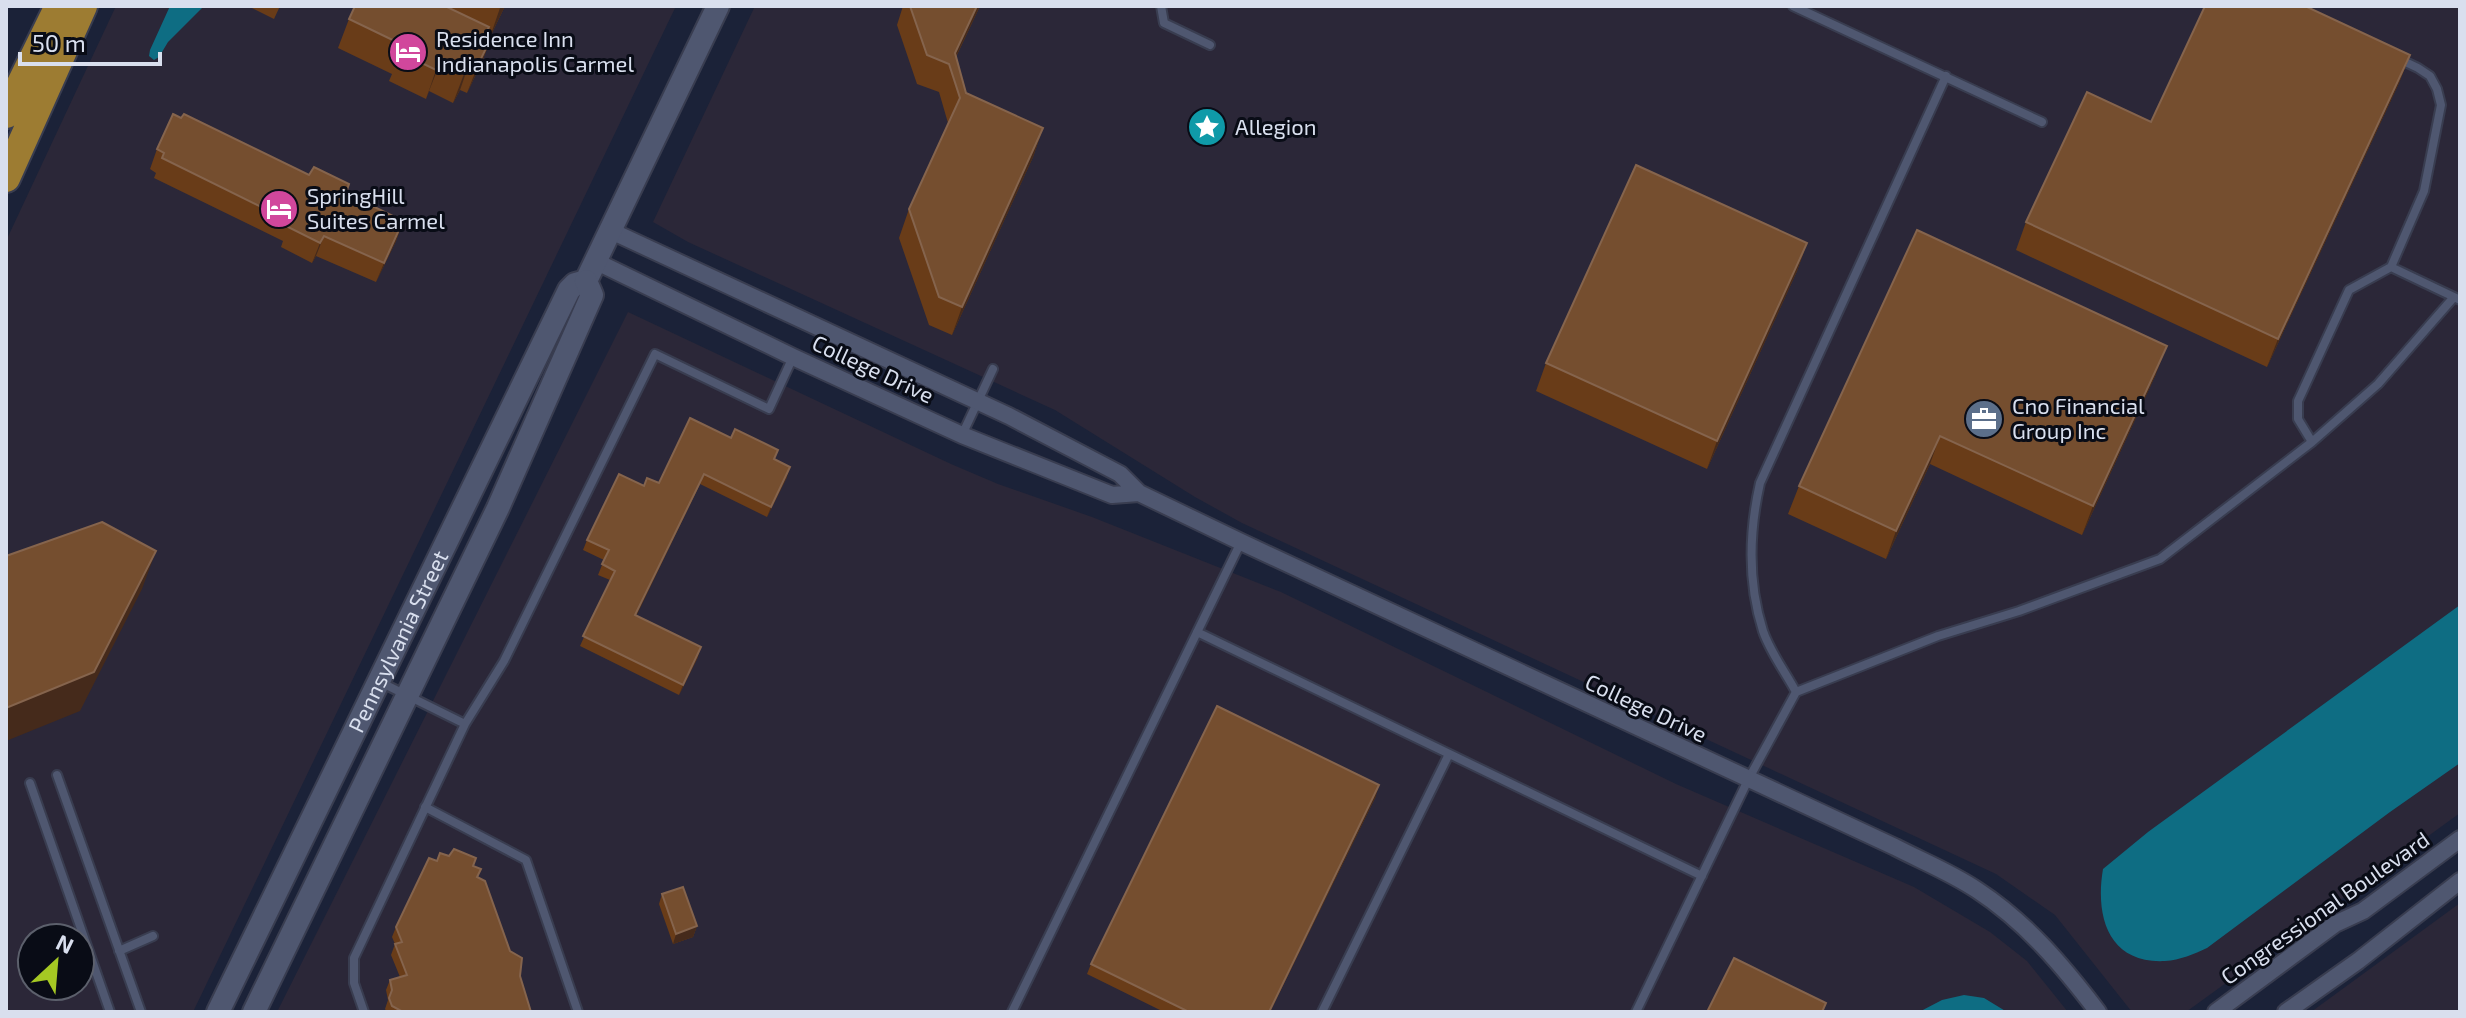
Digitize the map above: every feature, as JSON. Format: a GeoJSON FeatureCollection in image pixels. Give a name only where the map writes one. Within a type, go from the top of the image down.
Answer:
{"type":"FeatureCollection","features":[{"type":"Feature","properties":{"kind":"highway"},"geometry":{"type":"LineString","coordinates":[[6,114],[59,6]]}},
{"type":"Feature","properties":{"kind":"highway"},"geometry":{"type":"LineString","coordinates":[[6,178],[83,6]]}},
{"type":"Feature","properties":{"kind":"main road","name":"Pennsylvania Street"},"geometry":{"type":"LineString","coordinates":[[218,1012],[569,290],[590,271],[718,6]]}},
{"type":"Feature","properties":{"kind":"main road","name":"Pennsylvania Street"},"geometry":{"type":"LineString","coordinates":[[254,1012],[498,508],[592,295],[590,271]]}},
{"type":"Feature","properties":{"kind":"street","name":"College Drive"},"geometry":{"type":"LineString","coordinates":[[609,230],[979,402],[1120,474],[1139,493],[1895,847],[1974,888],[2001,906],[2034,936],[2062,964],[2098,1012]]}},
{"type":"Feature","properties":{"kind":"street","name":"College Drive"},"geometry":{"type":"LineString","coordinates":[[590,271],[793,357],[962,435],[1112,495],[1139,493]]}},
{"type":"Feature","properties":{"kind":"street","name":"Congressional Boulevard"},"geometry":{"type":"LineString","coordinates":[[2216,1012],[2335,924],[2363,911],[2460,839]]}},
{"type":"Feature","properties":{"kind":"street"},"geometry":{"type":"LineString","coordinates":[[2286,1012],[2358,961],[2460,881]]}},
{"type":"Feature","properties":{"kind":"lane"},"geometry":{"type":"LineString","coordinates":[[1161,6],[1164,23],[1210,45]]}},
{"type":"Feature","properties":{"kind":"lane"},"geometry":{"type":"LineString","coordinates":[[1793,6],[2042,122]]}},
{"type":"Feature","properties":{"kind":"lane"},"geometry":{"type":"LineString","coordinates":[[2312,442],[2298,419],[2298,401],[2349,290],[2391,267],[2424,191],[2441,105],[2430,76],[2391,55]]}},
{"type":"Feature","properties":{"kind":"lane"},"geometry":{"type":"LineString","coordinates":[[1796,692],[1764,633],[1752,582],[1752,519],[1760,483],[1946,76]]}},
{"type":"Feature","properties":{"kind":"lane"},"geometry":{"type":"LineString","coordinates":[[1636,1012],[1748,780],[1796,692],[1938,636],[2019,611],[2160,559],[2312,442],[2378,384],[2457,298],[2391,267]]}},
{"type":"Feature","properties":{"kind":"lane"},"geometry":{"type":"LineString","coordinates":[[364,1012],[354,983],[354,958],[465,724],[504,661],[655,354],[769,409],[793,357]]}},
{"type":"Feature","properties":{"kind":"lane"},"geometry":{"type":"LineString","coordinates":[[962,435],[993,369]]}},
{"type":"Feature","properties":{"kind":"lane"},"geometry":{"type":"LineString","coordinates":[[1012,1012],[1241,542]]}},
{"type":"Feature","properties":{"kind":"lane"},"geometry":{"type":"LineString","coordinates":[[1197,632],[1702,876]]}},
{"type":"Feature","properties":{"kind":"lane"},"geometry":{"type":"LineString","coordinates":[[379,681],[465,724]]}},
{"type":"Feature","properties":{"kind":"lane"},"geometry":{"type":"LineString","coordinates":[[1322,1012],[1449,754]]}},
{"type":"Feature","properties":{"kind":"lane"},"geometry":{"type":"LineString","coordinates":[[57,775],[141,1012]]}},
{"type":"Feature","properties":{"kind":"lane"},"geometry":{"type":"LineString","coordinates":[[30,783],[110,1012]]}},
{"type":"Feature","properties":{"kind":"lane"},"geometry":{"type":"LineString","coordinates":[[425,807],[526,860],[578,1012]]}},
{"type":"Feature","properties":{"kind":"lane"},"geometry":{"type":"LineString","coordinates":[[119,951],[153,936]]}},
{"type":"Feature","properties":{"kind":"shaded area"},"geometry":{"type":"Polygon","coordinates":[[[116,6],[676,6],[193,1012],[6,1012],[6,241],[116,6]]]}},
{"type":"Feature","properties":{"kind":"shaded area"},"geometry":{"type":"Polygon","coordinates":[[[755,6],[2460,6],[2460,813],[2186,1012],[2132,1012],[2055,915],[1996,874],[1242,523],[1055,410],[688,242],[653,222],[755,6]]]}},
{"type":"Feature","properties":{"kind":"shaded area"},"geometry":{"type":"Polygon","coordinates":[[[628,312],[951,464],[1281,592],[1676,784],[1914,887],[1990,932],[2027,961],[2068,1012],[277,1012],[628,312]]]}},
{"type":"Feature","properties":{"kind":"shaded area"},"geometry":{"type":"Polygon","coordinates":[[[2460,903],[2460,1012],[2311,1012],[2460,903]]]}},
{"type":"Feature","properties":{"kind":"water"},"geometry":{"type":"Polygon","coordinates":[[[170,6],[204,6],[154,60],[149,56],[150,50],[170,6]]]}},
{"type":"Feature","properties":{"kind":"water"},"geometry":{"type":"Polygon","coordinates":[[[2460,605],[2460,763],[2207,948],[2165,961],[2146,960],[2118,946],[2104,920],[2101,904],[2103,869],[2148,832],[2460,605]]]}},
{"type":"Feature","properties":{"kind":"water"},"geometry":{"type":"Polygon","coordinates":[[[1964,995],[1984,998],[2007,1012],[1919,1012],[1942,1000],[1964,995]]]}},
{"type":"Feature","properties":{"kind":"building"},"geometry":{"type":"Polygon","coordinates":[[[355,6],[445,6],[489,27],[486,33],[492,36],[478,65],[470,61],[464,74],[440,63],[436,70],[399,52],[403,45],[349,19],[355,6]]]}},
{"type":"Feature","properties":{"kind":"building"},"geometry":{"type":"Polygon","coordinates":[[[910,6],[977,6],[955,53],[966,93],[1043,128],[962,307],[939,297],[909,209],[960,98],[949,64],[927,55],[910,6]]]}},
{"type":"Feature","properties":{"kind":"building"},"geometry":{"type":"Polygon","coordinates":[[[2205,6],[2305,6],[2410,55],[2278,339],[2026,222],[2087,92],[2151,122],[2205,6]]]}},
{"type":"Feature","properties":{"kind":"building"},"geometry":{"type":"Polygon","coordinates":[[[173,114],[181,118],[184,114],[309,175],[314,167],[349,184],[346,193],[403,221],[384,263],[324,236],[320,243],[288,227],[290,221],[162,158],[164,153],[157,149],[173,114]]]}},
{"type":"Feature","properties":{"kind":"building"},"geometry":{"type":"Polygon","coordinates":[[[1636,165],[1807,243],[1717,441],[1546,363],[1636,165]]]}},
{"type":"Feature","properties":{"kind":"building","name":"Cno Financial Group Inc"},"geometry":{"type":"Polygon","coordinates":[[[1917,230],[2167,346],[2093,506],[1940,436],[1896,531],[1799,486],[1917,230]]]}},
{"type":"Feature","properties":{"kind":"building"},"geometry":{"type":"Polygon","coordinates":[[[690,418],[731,438],[735,429],[778,450],[774,459],[790,467],[771,507],[704,474],[635,615],[701,647],[683,685],[583,636],[615,571],[602,564],[609,550],[587,540],[619,474],[644,486],[647,478],[659,483],[690,418]]]}},
{"type":"Feature","properties":{"kind":"building"},"geometry":{"type":"Polygon","coordinates":[[[102,522],[156,551],[94,672],[6,708],[6,556],[102,522]]]}},
{"type":"Feature","properties":{"kind":"building"},"geometry":{"type":"Polygon","coordinates":[[[1217,706],[1379,785],[1269,1012],[1189,1012],[1091,964],[1217,706]]]}},
{"type":"Feature","properties":{"kind":"building"},"geometry":{"type":"Polygon","coordinates":[[[454,849],[476,858],[473,866],[481,869],[477,877],[485,881],[510,951],[522,958],[520,976],[531,1012],[403,1012],[392,1006],[390,980],[407,975],[395,944],[402,942],[396,927],[429,858],[437,861],[440,853],[449,856],[454,849]]]}},
{"type":"Feature","properties":{"kind":"building"},"geometry":{"type":"Polygon","coordinates":[[[683,887],[697,926],[676,934],[662,894],[683,887]]]}},
{"type":"Feature","properties":{"kind":"building"},"geometry":{"type":"Polygon","coordinates":[[[1734,958],[1826,1003],[1822,1012],[1707,1012],[1734,958]]]}},
{"type":"Feature","properties":{"kind":"place","name":"Residence Inn Indianapolis Carmel"},"geometry":{"type":"Point","coordinates":[408,52]}},
{"type":"Feature","properties":{"kind":"place","name":"Allegion"},"geometry":{"type":"Point","coordinates":[1207,127]}},
{"type":"Feature","properties":{"kind":"place","name":"SpringHill Suites Carmel"},"geometry":{"type":"Point","coordinates":[279,209]}},
{"type":"Feature","properties":{"kind":"place","name":"Cno Financial Group Inc"},"geometry":{"type":"Point","coordinates":[1984,419]}}]}
